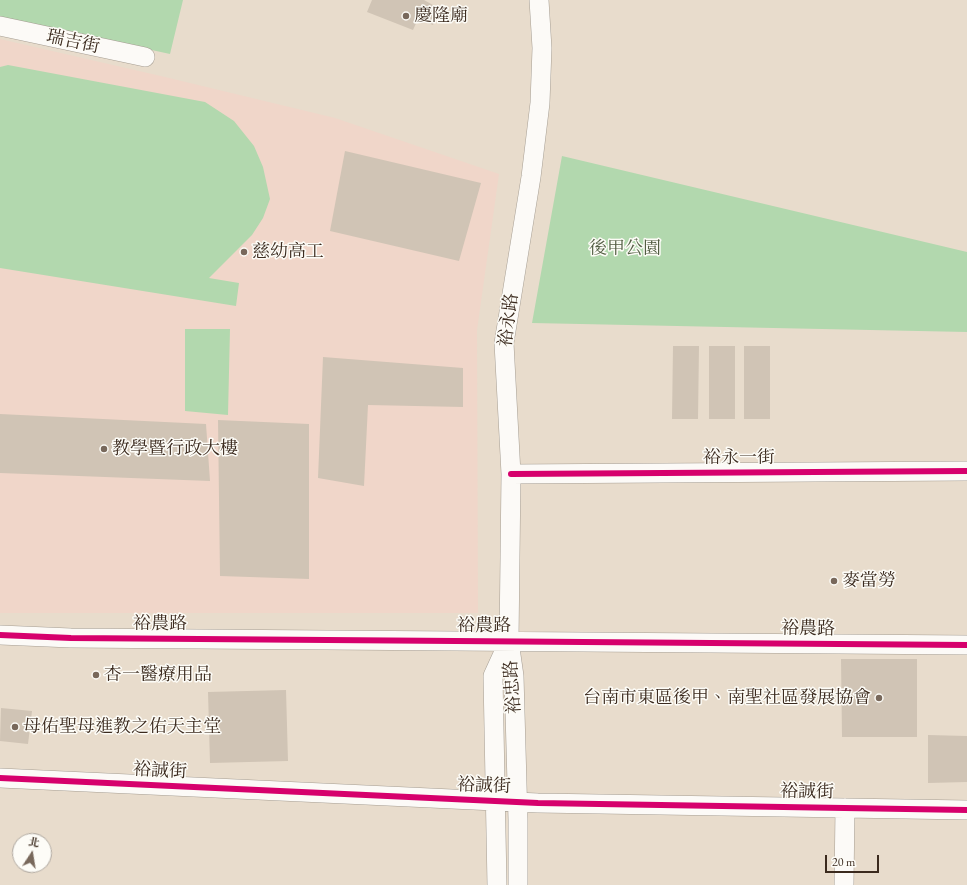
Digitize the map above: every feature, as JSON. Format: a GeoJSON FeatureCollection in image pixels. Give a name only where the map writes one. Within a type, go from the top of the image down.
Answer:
{"type":"FeatureCollection","features":[{"type":"Feature","properties":{"kind":"street","name":"裕永路"},"geometry":{"type":"LineString","coordinates":[[509,641],[511,474],[504,343],[531,177],[540,103],[542,48],[539,0]]}},
{"type":"Feature","properties":{"kind":"street","name":"瑞吉街"},"geometry":{"type":"LineString","coordinates":[[0,26],[145,57]]}},
{"type":"Feature","properties":{"kind":"street","name":"裕永一街"},"geometry":{"type":"LineString","coordinates":[[511,474],[967,471]]}},
{"type":"Feature","properties":{"kind":"street","name":"裕農路"},"geometry":{"type":"LineString","coordinates":[[0,634],[71,638],[967,646]]}},
{"type":"Feature","properties":{"kind":"street","name":"裕忠路"},"geometry":{"type":"LineString","coordinates":[[497,885],[493,674],[509,641]]}},
{"type":"Feature","properties":{"kind":"street","name":"裕忠路"},"geometry":{"type":"LineString","coordinates":[[509,641],[514,676],[518,802],[518,885]]}},
{"type":"Feature","properties":{"kind":"street","name":"裕誠街"},"geometry":{"type":"LineString","coordinates":[[0,778],[518,802],[967,810]]}},
{"type":"Feature","properties":{"kind":"street"},"geometry":{"type":"LineString","coordinates":[[844,885],[846,808]]}},
{"type":"Feature","properties":{"kind":"shaded area","name":"慈幼高工"},"geometry":{"type":"Polygon","coordinates":[[[0,39],[335,118],[499,174],[477,330],[478,613],[0,613],[0,39]]]}},
{"type":"Feature","properties":{"kind":"green space"},"geometry":{"type":"Polygon","coordinates":[[[0,0],[183,0],[170,54],[0,17],[0,0]]]}},
{"type":"Feature","properties":{"kind":"green space"},"geometry":{"type":"Polygon","coordinates":[[[8,65],[205,102],[234,121],[254,146],[263,167],[270,199],[263,218],[252,235],[209,278],[239,283],[236,306],[0,268],[0,67],[8,65]]]}},
{"type":"Feature","properties":{"kind":"green space","name":"後甲公園"},"geometry":{"type":"Polygon","coordinates":[[[562,156],[967,252],[967,332],[532,323],[562,156]]]}},
{"type":"Feature","properties":{"kind":"green space"},"geometry":{"type":"Polygon","coordinates":[[[185,329],[230,329],[228,415],[185,411],[185,329]]]}},
{"type":"Feature","properties":{"kind":"building","name":"慶隆廟"},"geometry":{"type":"Polygon","coordinates":[[[372,0],[424,0],[440,9],[433,25],[418,19],[413,30],[367,12],[372,0]]]}},
{"type":"Feature","properties":{"kind":"building"},"geometry":{"type":"Polygon","coordinates":[[[345,151],[481,183],[459,261],[330,231],[345,151]]]}},
{"type":"Feature","properties":{"kind":"building"},"geometry":{"type":"Polygon","coordinates":[[[673,346],[699,346],[698,419],[672,419],[673,346]]]}},
{"type":"Feature","properties":{"kind":"building"},"geometry":{"type":"Polygon","coordinates":[[[709,346],[735,346],[735,419],[709,419],[709,346]]]}},
{"type":"Feature","properties":{"kind":"building"},"geometry":{"type":"Polygon","coordinates":[[[744,346],[770,346],[770,419],[744,419],[744,346]]]}},
{"type":"Feature","properties":{"kind":"building"},"geometry":{"type":"Polygon","coordinates":[[[323,357],[463,368],[463,407],[368,405],[364,486],[318,478],[323,357]]]}},
{"type":"Feature","properties":{"kind":"building","name":"教學暨行政大樓"},"geometry":{"type":"Polygon","coordinates":[[[0,414],[206,424],[210,481],[0,473],[0,414]]]}},
{"type":"Feature","properties":{"kind":"building"},"geometry":{"type":"Polygon","coordinates":[[[218,420],[309,424],[309,579],[220,576],[218,420]]]}},
{"type":"Feature","properties":{"kind":"building","name":"台南市東區後甲、南聖社區發展協會"},"geometry":{"type":"Polygon","coordinates":[[[841,659],[917,659],[917,737],[842,737],[841,659]]]}},
{"type":"Feature","properties":{"kind":"building"},"geometry":{"type":"Polygon","coordinates":[[[286,690],[288,761],[210,763],[208,692],[286,690]]]}},
{"type":"Feature","properties":{"kind":"building","name":"母佑聖母進教之佑天主堂"},"geometry":{"type":"Polygon","coordinates":[[[1,708],[32,711],[28,744],[0,741],[1,708]]]}},
{"type":"Feature","properties":{"kind":"building"},"geometry":{"type":"Polygon","coordinates":[[[928,735],[967,736],[967,782],[928,783],[928,735]]]}},
{"type":"Feature","properties":{"kind":"cycle path"},"geometry":{"type":"LineString","coordinates":[[511,474],[967,471]]}},
{"type":"Feature","properties":{"kind":"cycle path"},"geometry":{"type":"LineString","coordinates":[[0,635],[71,638],[967,645]]}},
{"type":"Feature","properties":{"kind":"cycle path"},"geometry":{"type":"LineString","coordinates":[[0,778],[538,803],[967,810]]}},
{"type":"Feature","properties":{"kind":"place","name":"慶隆廟"},"geometry":{"type":"Point","coordinates":[406,16]}},
{"type":"Feature","properties":{"kind":"place","name":"慈幼高工"},"geometry":{"type":"Point","coordinates":[244,252]}},
{"type":"Feature","properties":{"kind":"place","name":"教學暨行政大樓"},"geometry":{"type":"Point","coordinates":[104,449]}},
{"type":"Feature","properties":{"kind":"place","name":"麥當勞"},"geometry":{"type":"Point","coordinates":[834,581]}},
{"type":"Feature","properties":{"kind":"place","name":"杏一醫療用品"},"geometry":{"type":"Point","coordinates":[96,675]}},
{"type":"Feature","properties":{"kind":"place","name":"台南市東區後甲、南聖社區發展協會"},"geometry":{"type":"Point","coordinates":[879,698]}},
{"type":"Feature","properties":{"kind":"place","name":"母佑聖母進教之佑天主堂"},"geometry":{"type":"Point","coordinates":[15,727]}}]}
